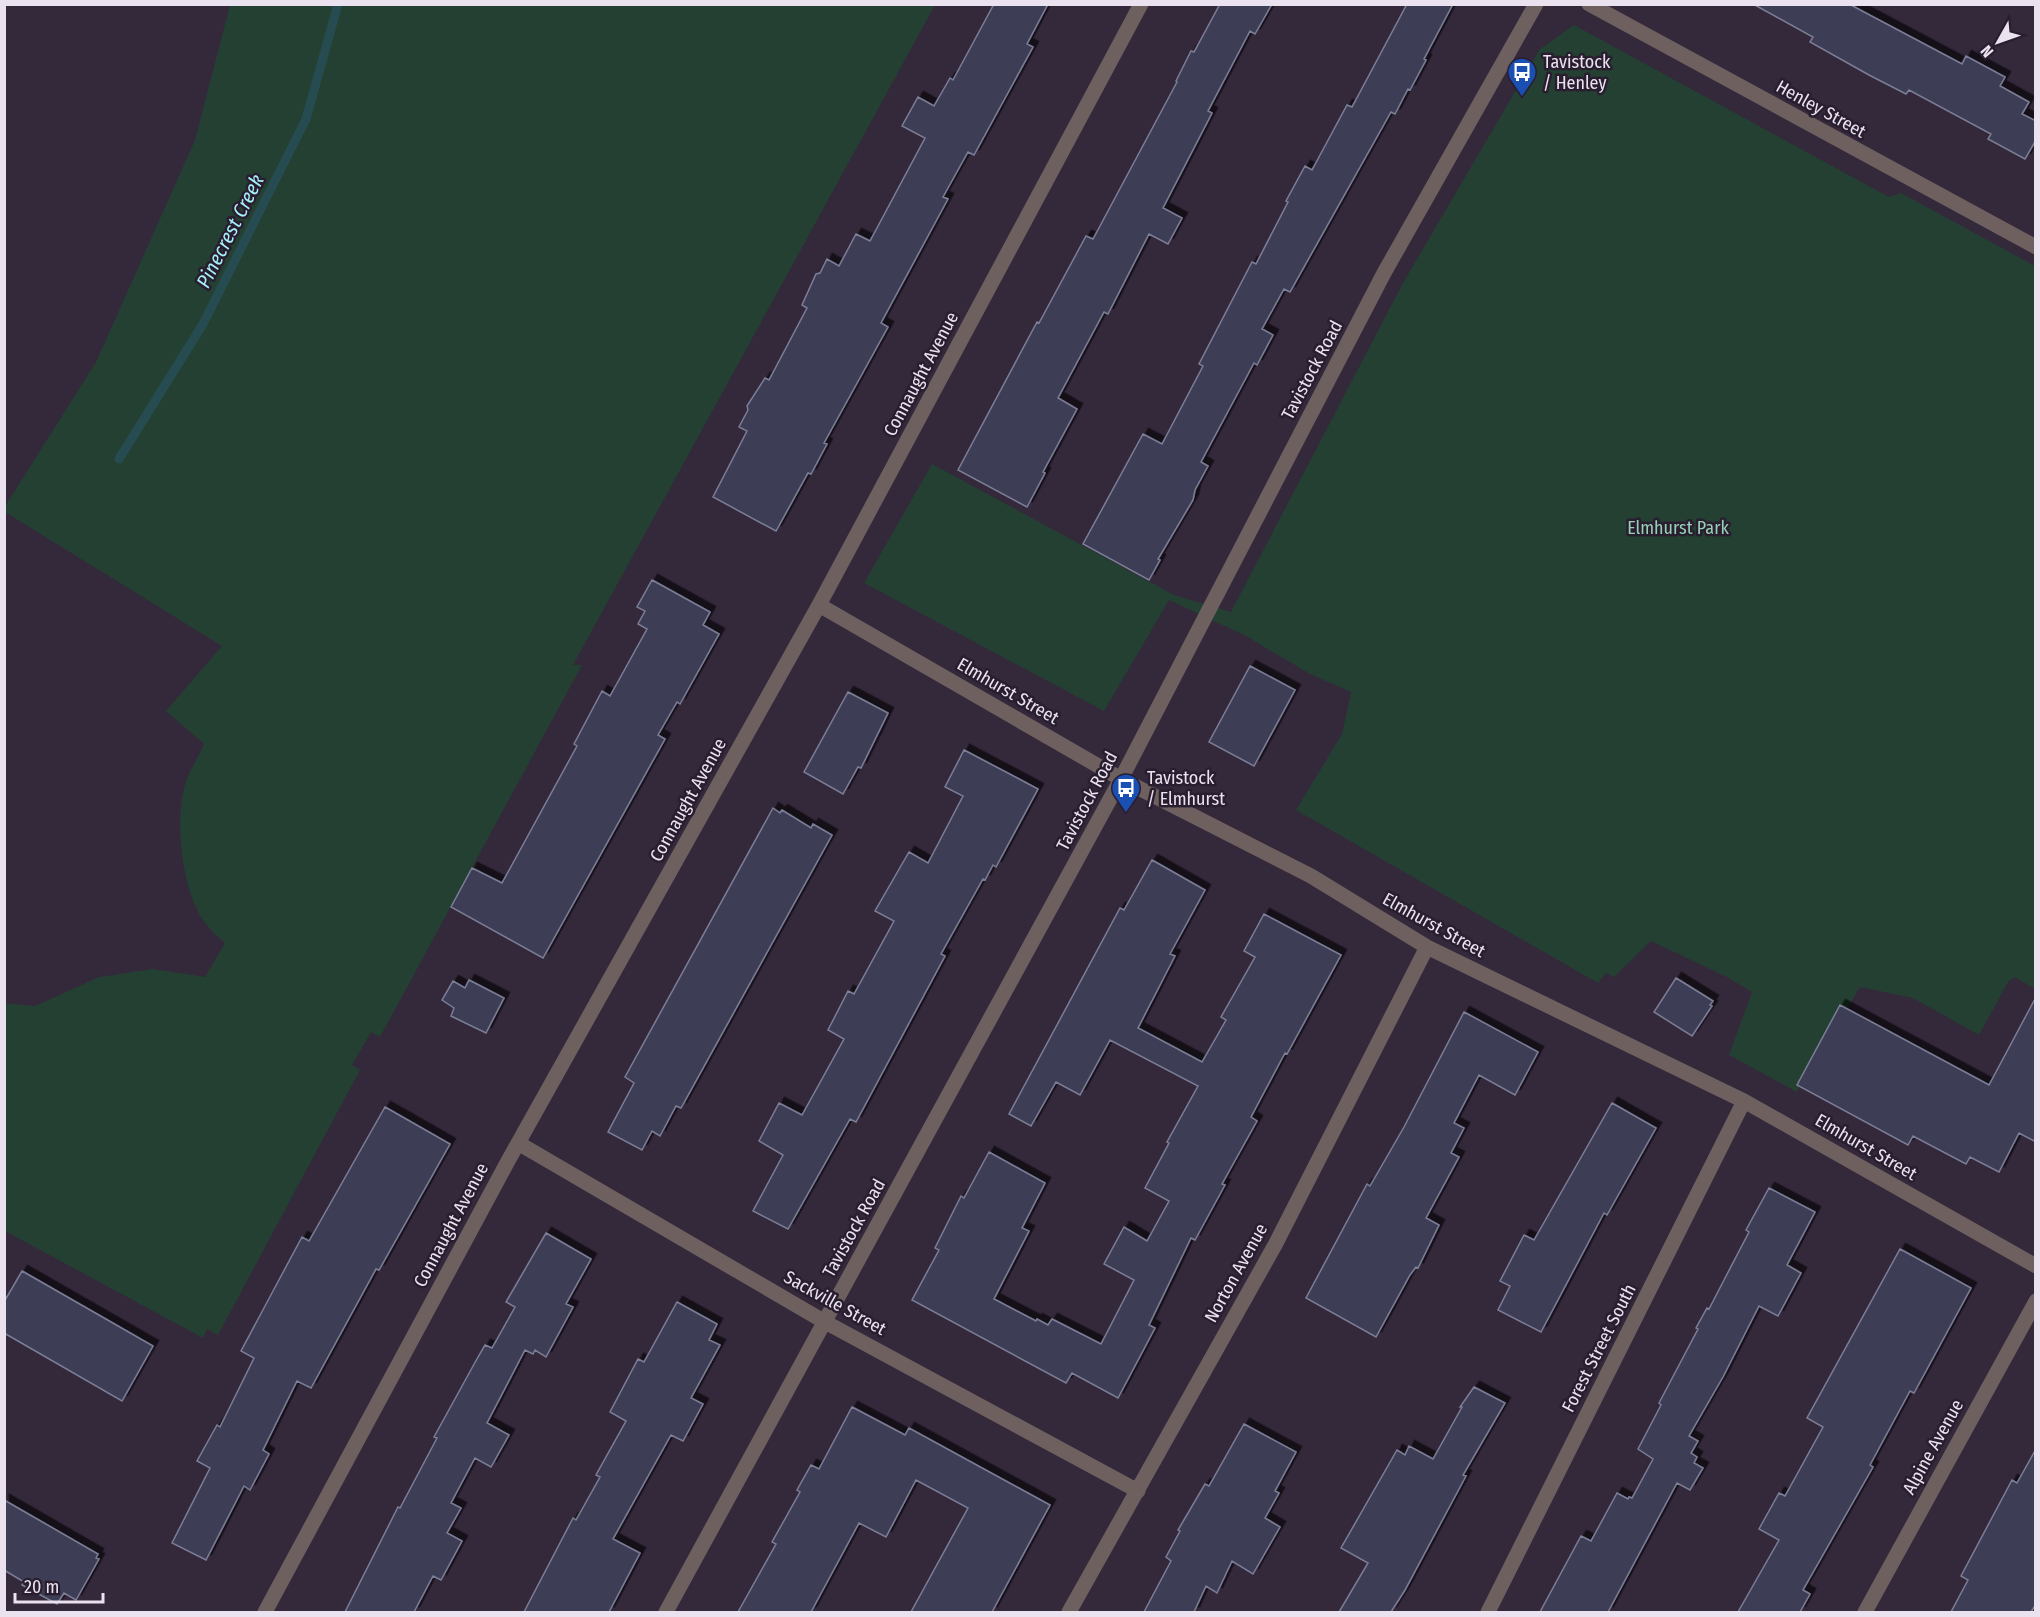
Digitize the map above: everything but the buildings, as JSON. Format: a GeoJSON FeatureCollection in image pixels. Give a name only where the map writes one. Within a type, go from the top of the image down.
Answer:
{"type":"FeatureCollection","features":[{"type":"Feature","properties":{"kind":"street","name":"Connaught Avenue"},"geometry":{"type":"LineString","coordinates":[[264,1612],[518,1143],[819,605],[1141,4]]}},
{"type":"Feature","properties":{"kind":"street","name":"Tavistock Road"},"geometry":{"type":"LineString","coordinates":[[666,1612],[1121,778],[1384,273],[1536,4]]}},
{"type":"Feature","properties":{"kind":"street","name":"Henley Street"},"geometry":{"type":"LineString","coordinates":[[1589,4],[2036,248]]}},
{"type":"Feature","properties":{"kind":"street","name":"Elmhurst Street"},"geometry":{"type":"LineString","coordinates":[[819,605],[1121,778],[1311,876],[1427,947],[1744,1101],[2036,1266]]}},
{"type":"Feature","properties":{"kind":"street","name":"Norton Avenue"},"geometry":{"type":"LineString","coordinates":[[1069,1612],[1275,1245],[1427,947]]}},
{"type":"Feature","properties":{"kind":"street","name":"Forest Street South"},"geometry":{"type":"LineString","coordinates":[[1488,1612],[1744,1101]]}},
{"type":"Feature","properties":{"kind":"street","name":"Sackville Street"},"geometry":{"type":"LineString","coordinates":[[518,1143],[825,1322],[1137,1491]]}},
{"type":"Feature","properties":{"kind":"street","name":"Alpine Avenue"},"geometry":{"type":"LineString","coordinates":[[1865,1612],[2036,1301]]}},
{"type":"Feature","properties":{"kind":"green space"},"geometry":{"type":"Polygon","coordinates":[[[230,5],[935,5],[573,665],[582,665],[380,1037],[371,1032],[352,1065],[360,1070],[218,1335],[207,1329],[203,1338],[5,1231],[4,1003],[35,1006],[99,977],[153,969],[205,977],[225,943],[205,923],[195,906],[185,871],[180,833],[182,796],[186,781],[204,744],[166,711],[222,646],[5,512],[4,508],[96,362],[195,140],[230,5]]]}},
{"type":"Feature","properties":{"kind":"green space","name":"Elmhurst Park"},"geometry":{"type":"Polygon","coordinates":[[[1574,25],[1889,197],[1901,193],[2035,266],[2035,989],[2015,977],[2008,982],[1979,1035],[1913,998],[1860,987],[1797,1092],[1729,1055],[1752,992],[1727,977],[1651,941],[1614,977],[1606,973],[1598,983],[1296,810],[1342,734],[1351,692],[1310,674],[1246,636],[1169,600],[1104,711],[864,583],[932,464],[1174,595],[1231,612],[1403,283],[1540,49],[1574,25]]]}},
{"type":"Feature","properties":{"kind":"waterway","name":"Pinecrest Creek"},"geometry":{"type":"LineString","coordinates":[[119,459],[203,324],[306,119],[338,4]]}},
{"type":"Feature","properties":{"kind":"place","name":"Tavistock / Henley"},"geometry":{"type":"Point","coordinates":[1522,98]}},
{"type":"Feature","properties":{"kind":"place","name":"Tavistock / Elmhurst"},"geometry":{"type":"Point","coordinates":[1126,814]}}]}
